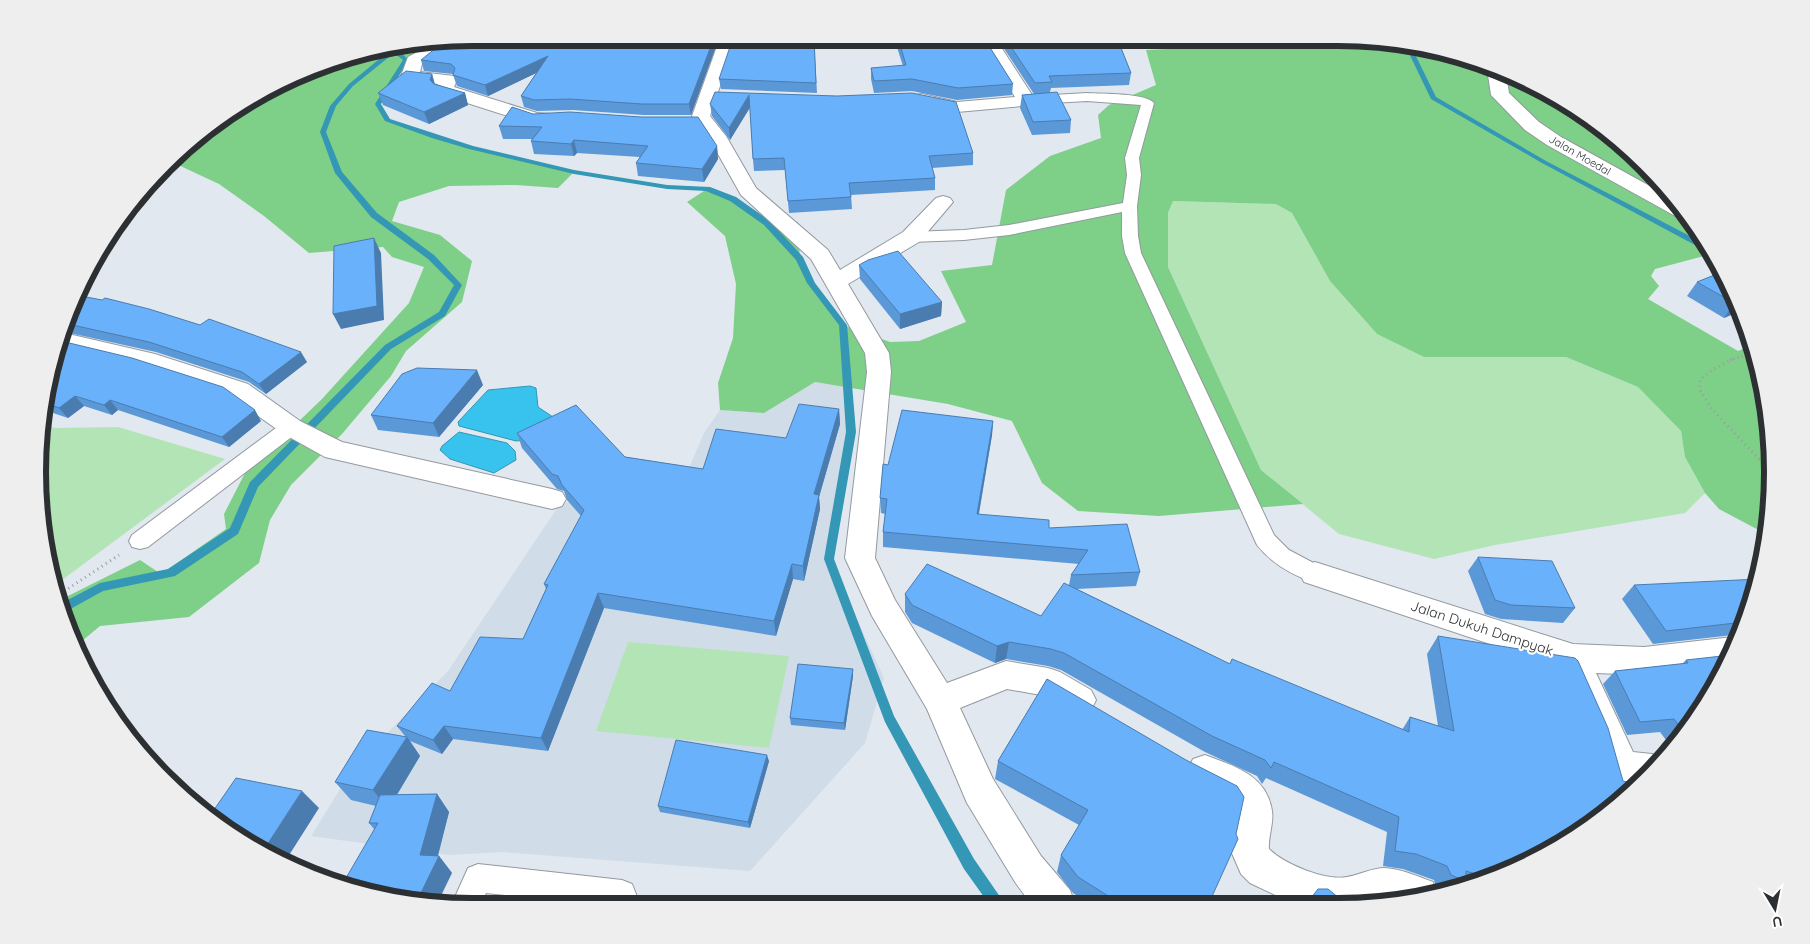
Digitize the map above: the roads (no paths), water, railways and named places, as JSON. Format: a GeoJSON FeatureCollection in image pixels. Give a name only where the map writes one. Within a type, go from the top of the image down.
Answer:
{"type":"FeatureCollection","features":[{"type":"Feature","properties":{"kind":"street"},"geometry":{"type":"LineString","coordinates":[[727,46],[718,96],[697,122],[717,136],[748,191],[820,255],[878,353],[879,372],[860,558],[883,607],[940,701],[980,791],[1028,870],[1051,898]]}},
{"type":"Feature","properties":{"kind":"street"},"geometry":{"type":"LineString","coordinates":[[903,98],[919,98],[957,107],[1027,101],[992,46]]}},
{"type":"Feature","properties":{"kind":"street"},"geometry":{"type":"LineString","coordinates":[[440,47],[414,61],[410,76],[448,80],[445,90],[536,119],[564,118]]}},
{"type":"Feature","properties":{"kind":"street","name":"Jalan Moedal"},"geometry":{"type":"LineString","coordinates":[[1497,78],[1500,95],[1532,126],[1554,141],[1669,205]]}},
{"type":"Feature","properties":{"kind":"street"},"geometry":{"type":"LineString","coordinates":[[835,282],[911,237],[943,202]]}},
{"type":"Feature","properties":{"kind":"street"},"geometry":{"type":"LineString","coordinates":[[67,341],[146,360],[238,390],[291,428],[335,450],[552,499]]}},
{"type":"Feature","properties":{"kind":"street","name":"Jalan Dukuh Dampyak"},"geometry":{"type":"LineString","coordinates":[[1314,574],[1564,655],[1577,668],[1635,775]]}},
{"type":"Feature","properties":{"kind":"street"},"geometry":{"type":"LineString","coordinates":[[1568,658],[1644,661],[1724,652]]}},
{"type":"Feature","properties":{"kind":"street"},"geometry":{"type":"LineString","coordinates":[[940,701],[1006,675],[1048,682],[1107,716]]}},
{"type":"Feature","properties":{"kind":"street"},"geometry":{"type":"LineString","coordinates":[[1175,755],[1243,790],[1255,814],[1248,851],[1254,863],[1263,870],[1329,897],[1349,897],[1377,888],[1399,889],[1408,892]]}},
{"type":"Feature","properties":{"kind":"lane"},"geometry":{"type":"LineString","coordinates":[[1027,101],[1086,97],[1143,101],[1148,103],[1132,158],[1134,175],[1130,206],[1130,236],[1133,253],[1265,539],[1275,553],[1288,562],[1314,574]]}},
{"type":"Feature","properties":{"kind":"lane"},"geometry":{"type":"LineString","coordinates":[[911,237],[964,235],[1009,230],[1130,206]]}},
{"type":"Feature","properties":{"kind":"lane"},"geometry":{"type":"LineString","coordinates":[[140,541],[291,428]]}},
{"type":"Feature","properties":{"kind":"lane"},"geometry":{"type":"LineString","coordinates":[[469,898],[478,878],[622,894],[622,898]]}},
{"type":"Feature","properties":{"kind":"water"},"geometry":{"type":"Polygon","coordinates":[[[530,386],[536,388],[538,407],[559,421],[527,440],[516,441],[459,426],[458,422],[488,390],[530,386]]]}},
{"type":"Feature","properties":{"kind":"water"},"geometry":{"type":"Polygon","coordinates":[[[459,432],[507,443],[515,451],[516,460],[494,473],[450,459],[440,450],[442,446],[459,432]]]}},
{"type":"Feature","properties":{"kind":"waterway"},"geometry":{"type":"LineString","coordinates":[[398,53],[406,60],[378,104],[387,120],[471,148],[574,172],[667,187],[707,189],[733,199],[767,223],[800,259],[811,283],[843,325],[851,432],[829,559],[889,718],[969,864],[994,898]]}},
{"type":"Feature","properties":{"kind":"waterway"},"geometry":{"type":"LineString","coordinates":[[1412,53],[1433,98],[1544,162],[1697,242]]}},
{"type":"Feature","properties":{"kind":"waterway"},"geometry":{"type":"LineString","coordinates":[[68,606],[100,587],[171,573],[234,531],[254,485],[388,347],[442,314],[458,285],[431,257],[374,215],[339,173],[323,132],[333,106],[351,85],[389,54]]}}]}
